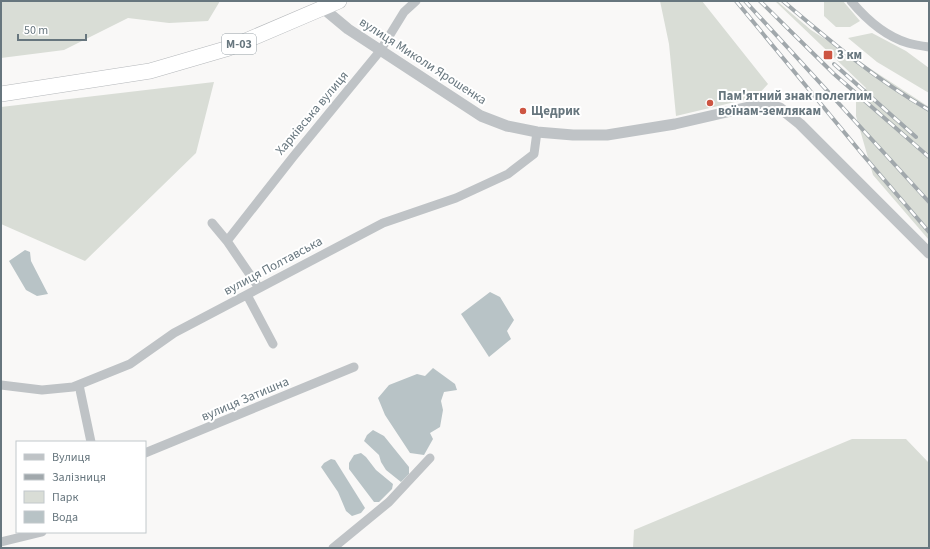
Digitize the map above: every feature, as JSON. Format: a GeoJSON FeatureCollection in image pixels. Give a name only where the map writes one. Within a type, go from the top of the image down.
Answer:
{"type":"FeatureCollection","features":[{"type":"Feature","properties":{"kind":"highway","name":"М-03"},"geometry":{"type":"LineString","coordinates":[[1,94],[150,72],[229,48],[339,1]]}},
{"type":"Feature","properties":{"kind":"highway","name":"М-03"},"geometry":{"type":"LineString","coordinates":[[1,90],[35,89]]}},
{"type":"Feature","properties":{"kind":"street","name":"Харківська вулиця"},"geometry":{"type":"LineString","coordinates":[[227,241],[293,157],[380,51],[404,12],[416,1]]}},
{"type":"Feature","properties":{"kind":"street"},"geometry":{"type":"LineString","coordinates":[[851,1],[864,16],[885,32],[906,43],[929,47]]}},
{"type":"Feature","properties":{"kind":"street","name":"вулиця Миколи Ярошенка"},"geometry":{"type":"LineString","coordinates":[[324,8],[348,29],[481,116],[508,126],[537,132],[573,135],[607,135],[675,124],[753,106],[770,105],[780,108],[800,124],[929,253]]}},
{"type":"Feature","properties":{"kind":"street","name":"вулиця Полтавська"},"geometry":{"type":"LineString","coordinates":[[1,385],[42,390],[73,388],[130,364],[174,333],[383,223],[456,198],[508,174],[534,154],[537,132]]}},
{"type":"Feature","properties":{"kind":"street"},"geometry":{"type":"LineString","coordinates":[[212,224],[227,241],[259,288]]}},
{"type":"Feature","properties":{"kind":"street"},"geometry":{"type":"LineString","coordinates":[[247,295],[273,344]]}},
{"type":"Feature","properties":{"kind":"street","name":"вулиця Затишна"},"geometry":{"type":"LineString","coordinates":[[146,453],[154,451],[354,367]]}},
{"type":"Feature","properties":{"kind":"street"},"geometry":{"type":"LineString","coordinates":[[79,385],[91,441]]}},
{"type":"Feature","properties":{"kind":"street"},"geometry":{"type":"LineString","coordinates":[[333,548],[389,502],[430,458]]}},
{"type":"Feature","properties":{"kind":"street"},"geometry":{"type":"LineString","coordinates":[[1,542],[38,533]]}},
{"type":"Feature","properties":{"kind":"green space"},"geometry":{"type":"Polygon","coordinates":[[[1,1],[220,1],[208,21],[169,23],[128,18],[64,50],[1,58],[1,1]]]}},
{"type":"Feature","properties":{"kind":"green space"},"geometry":{"type":"Polygon","coordinates":[[[660,1],[702,1],[768,84],[756,97],[676,116],[669,44],[660,1]]]}},
{"type":"Feature","properties":{"kind":"green space"},"geometry":{"type":"Polygon","coordinates":[[[775,1],[777,1],[811,30],[929,107],[929,240],[873,175],[856,116],[856,102],[866,88],[775,1]]]}},
{"type":"Feature","properties":{"kind":"green space"},"geometry":{"type":"Polygon","coordinates":[[[824,1],[843,1],[860,21],[850,27],[836,27],[824,16],[824,1]]]}},
{"type":"Feature","properties":{"kind":"green space"},"geometry":{"type":"Polygon","coordinates":[[[872,33],[906,51],[929,68],[929,93],[877,62],[848,38],[872,33]]]}},
{"type":"Feature","properties":{"kind":"green space"},"geometry":{"type":"Polygon","coordinates":[[[214,82],[196,153],[85,261],[1,224],[1,107],[214,82]]]}},
{"type":"Feature","properties":{"kind":"green space"},"geometry":{"type":"Polygon","coordinates":[[[852,439],[906,439],[929,463],[929,548],[633,548],[634,530],[852,439]]]}},
{"type":"Feature","properties":{"kind":"water"},"geometry":{"type":"Polygon","coordinates":[[[25,250],[30,252],[31,261],[48,294],[37,296],[26,290],[9,261],[25,250]]]}},
{"type":"Feature","properties":{"kind":"water"},"geometry":{"type":"Polygon","coordinates":[[[490,292],[500,297],[514,320],[507,331],[511,339],[489,357],[461,314],[490,292]]]}},
{"type":"Feature","properties":{"kind":"water"},"geometry":{"type":"Polygon","coordinates":[[[433,368],[455,384],[457,390],[444,392],[441,401],[443,410],[440,427],[430,433],[433,439],[424,455],[410,453],[385,415],[378,398],[389,385],[417,374],[425,376],[433,368]]]}},
{"type":"Feature","properties":{"kind":"water"},"geometry":{"type":"Polygon","coordinates":[[[373,430],[384,436],[409,467],[409,474],[401,482],[386,470],[379,455],[364,441],[367,435],[373,430]]]}},
{"type":"Feature","properties":{"kind":"water"},"geometry":{"type":"Polygon","coordinates":[[[361,453],[376,470],[393,484],[392,489],[379,502],[374,502],[349,469],[349,463],[354,455],[361,453]]]}},
{"type":"Feature","properties":{"kind":"water"},"geometry":{"type":"Polygon","coordinates":[[[331,459],[335,460],[365,508],[361,513],[352,516],[346,511],[338,492],[321,467],[324,463],[331,459]]]}},
{"type":"Feature","properties":{"kind":"railway"},"geometry":{"type":"LineString","coordinates":[[736,1],[863,155],[929,232]]}},
{"type":"Feature","properties":{"kind":"railway"},"geometry":{"type":"LineString","coordinates":[[745,1],[929,202]]}},
{"type":"Feature","properties":{"kind":"railway"},"geometry":{"type":"LineString","coordinates":[[760,1],[834,74],[929,157]]}},
{"type":"Feature","properties":{"kind":"railway"},"geometry":{"type":"LineString","coordinates":[[783,1],[835,45],[872,73],[929,110]]}},
{"type":"Feature","properties":{"kind":"railway"},"geometry":{"type":"LineString","coordinates":[[834,64],[916,137]]}},
{"type":"Feature","properties":{"kind":"place","name":"3 км"},"geometry":{"type":"Point","coordinates":[828,55]}},
{"type":"Feature","properties":{"kind":"place","name":"Пам'ятний знак полеглим воїнам-землякам"},"geometry":{"type":"Point","coordinates":[710,103]}},
{"type":"Feature","properties":{"kind":"place","name":"Щедрик"},"geometry":{"type":"Point","coordinates":[523,111]}}]}
